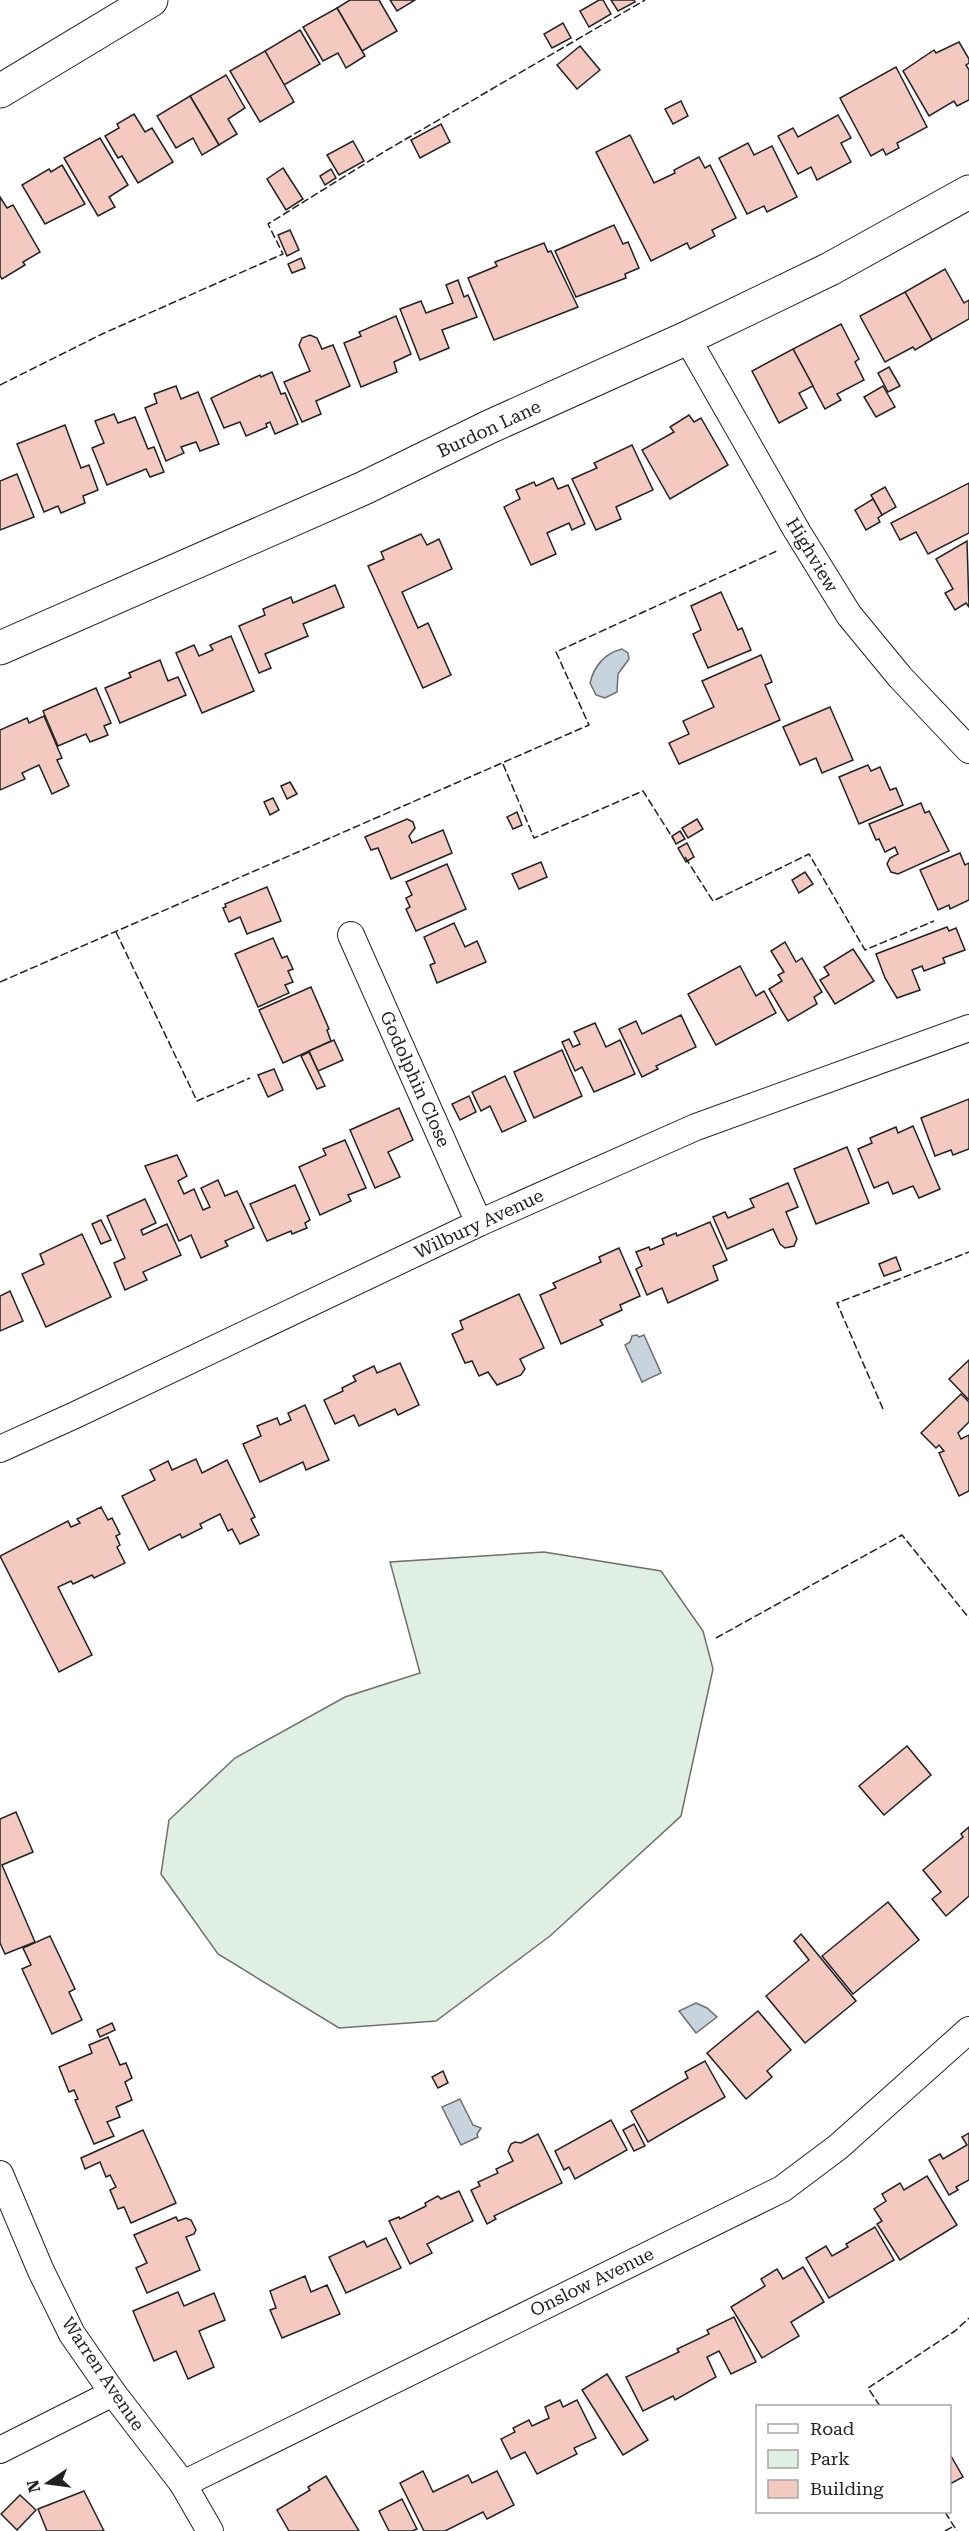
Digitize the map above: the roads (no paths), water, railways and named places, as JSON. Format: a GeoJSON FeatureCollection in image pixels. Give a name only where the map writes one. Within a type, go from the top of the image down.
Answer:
{"type":"FeatureCollection","features":[{"type":"Feature","properties":{"kind":"main road"},"geometry":{"type":"LineString","coordinates":[[0,91],[151,0]]}},
{"type":"Feature","properties":{"kind":"main road","name":"Burdon Lane"},"geometry":{"type":"LineString","coordinates":[[0,648],[364,488],[500,422],[687,338],[830,269],[969,192]]}},
{"type":"Feature","properties":{"kind":"street","name":"Highview"},"geometry":{"type":"LineString","coordinates":[[687,338],[797,531],[849,615],[900,677],[969,750]]}},
{"type":"Feature","properties":{"kind":"street","name":"Godolphin Close"},"geometry":{"type":"LineString","coordinates":[[351,935],[479,1223]]}},
{"type":"Feature","properties":{"kind":"street","name":"Wilbury Avenue"},"geometry":{"type":"LineString","coordinates":[[0,1449],[479,1223],[696,1126],[969,1028]]}},
{"type":"Feature","properties":{"kind":"street","name":"Onslow Avenue"},"geometry":{"type":"LineString","coordinates":[[183,2484],[782,2189],[838,2146],[969,2030]]}},
{"type":"Feature","properties":{"kind":"street","name":"Warren Avenue"},"geometry":{"type":"LineString","coordinates":[[0,2174],[41,2271],[72,2334],[113,2393],[183,2484],[210,2531]]}},
{"type":"Feature","properties":{"kind":"street"},"geometry":{"type":"LineString","coordinates":[[0,2450],[113,2393]]}}]}
